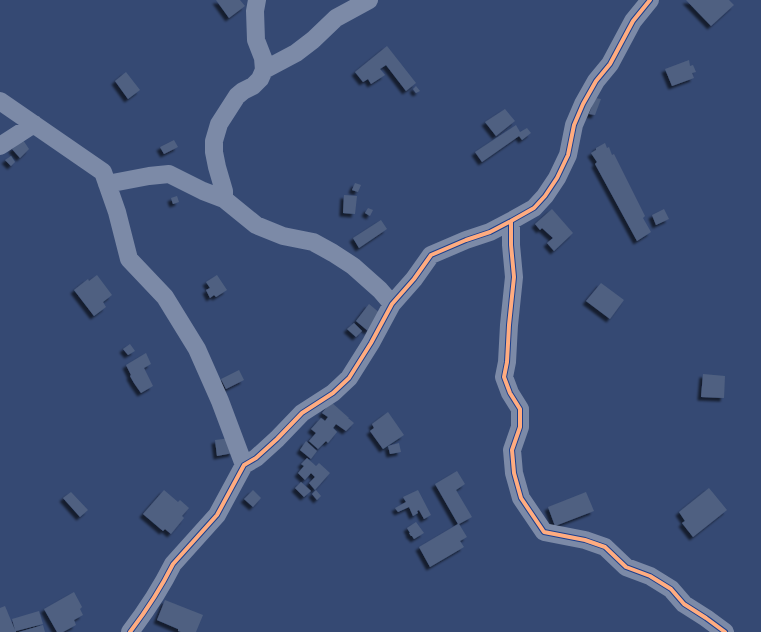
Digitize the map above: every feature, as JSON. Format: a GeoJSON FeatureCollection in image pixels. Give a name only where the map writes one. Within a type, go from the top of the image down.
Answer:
{"type":"FeatureCollection","features":[{"type":"Feature","properties":{"kind":"street"},"geometry":{"type":"LineString","coordinates":[[224,198],[224,192],[214,152],[214,141],[219,124],[237,96],[253,86],[260,79],[264,70],[263,58],[256,40],[255,11],[257,0]]}},
{"type":"Feature","properties":{"kind":"street"},"geometry":{"type":"LineString","coordinates":[[264,70],[296,53],[313,40],[336,18],[369,0]]}},
{"type":"Feature","properties":{"kind":"street"},"geometry":{"type":"LineString","coordinates":[[130,632],[140,619],[173,564],[217,515],[244,465],[256,458],[302,413],[333,393],[349,378],[371,343],[392,304],[414,279],[431,255],[466,240],[490,232],[534,208],[545,196],[558,178],[568,155],[574,125],[582,104],[596,81],[610,64],[633,21],[650,0]]}},
{"type":"Feature","properties":{"kind":"street"},"geometry":{"type":"LineString","coordinates":[[0,101],[103,172],[117,212],[128,259],[165,297],[197,349],[220,401],[244,465]]}},
{"type":"Feature","properties":{"kind":"street"},"geometry":{"type":"LineString","coordinates":[[0,146],[34,124]]}},
{"type":"Feature","properties":{"kind":"street"},"geometry":{"type":"LineString","coordinates":[[107,184],[149,176],[169,174],[203,191],[224,198],[256,225],[284,236],[313,242],[333,253],[353,266],[380,290],[392,304]]}},
{"type":"Feature","properties":{"kind":"street"},"geometry":{"type":"LineString","coordinates":[[511,221],[511,245],[514,277],[504,377],[510,393],[520,409],[520,427],[512,450],[514,473],[521,498],[544,532],[585,540],[605,547],[626,567],[650,576],[671,589],[684,604],[725,632]]}},
{"type":"Feature","properties":{"kind":"building"},"geometry":{"type":"Polygon","coordinates":[[[216,0],[240,0],[245,6],[229,18],[216,0]]]}},
{"type":"Feature","properties":{"kind":"building"},"geometry":{"type":"Polygon","coordinates":[[[686,0],[729,0],[734,5],[711,26],[686,0]]]}},
{"type":"Feature","properties":{"kind":"building"},"geometry":{"type":"Polygon","coordinates":[[[387,46],[416,83],[406,91],[386,65],[380,69],[385,75],[371,84],[368,79],[363,82],[355,72],[387,46]]]}},
{"type":"Feature","properties":{"kind":"building"},"geometry":{"type":"Polygon","coordinates":[[[689,60],[690,66],[693,65],[696,72],[692,73],[694,78],[672,86],[665,69],[689,60]]]}},
{"type":"Feature","properties":{"kind":"building"},"geometry":{"type":"Polygon","coordinates":[[[126,72],[140,90],[128,99],[115,81],[126,72]]]}},
{"type":"Feature","properties":{"kind":"building"},"geometry":{"type":"Polygon","coordinates":[[[416,86],[420,91],[416,93],[413,89],[416,86]]]}},
{"type":"Feature","properties":{"kind":"building"},"geometry":{"type":"Polygon","coordinates":[[[595,98],[601,99],[595,115],[589,114],[595,98]]]}},
{"type":"Feature","properties":{"kind":"building"},"geometry":{"type":"Polygon","coordinates":[[[505,109],[515,121],[496,136],[485,122],[505,109]]]}},
{"type":"Feature","properties":{"kind":"building"},"geometry":{"type":"Polygon","coordinates":[[[516,125],[520,132],[527,128],[531,133],[522,140],[519,136],[482,162],[475,152],[516,125]]]}},
{"type":"Feature","properties":{"kind":"building"},"geometry":{"type":"Polygon","coordinates":[[[23,140],[29,149],[20,158],[12,149],[23,140]]]}},
{"type":"Feature","properties":{"kind":"building"},"geometry":{"type":"Polygon","coordinates":[[[174,140],[178,147],[164,154],[160,147],[174,140]]]}},
{"type":"Feature","properties":{"kind":"building"},"geometry":{"type":"Polygon","coordinates":[[[605,143],[607,148],[609,147],[612,155],[614,154],[645,216],[643,218],[651,232],[637,241],[595,164],[597,162],[591,153],[605,143]]]}},
{"type":"Feature","properties":{"kind":"building"},"geometry":{"type":"Polygon","coordinates":[[[11,156],[15,162],[11,166],[5,160],[11,156]]]}},
{"type":"Feature","properties":{"kind":"building"},"geometry":{"type":"Polygon","coordinates":[[[355,183],[361,185],[358,192],[352,190],[355,183]]]}},
{"type":"Feature","properties":{"kind":"building"},"geometry":{"type":"Polygon","coordinates":[[[344,195],[357,196],[355,214],[343,213],[344,195]]]}},
{"type":"Feature","properties":{"kind":"building"},"geometry":{"type":"Polygon","coordinates":[[[177,196],[179,202],[173,204],[171,198],[177,196]]]}},
{"type":"Feature","properties":{"kind":"building"},"geometry":{"type":"Polygon","coordinates":[[[368,208],[373,210],[370,216],[365,213],[368,208]]]}},
{"type":"Feature","properties":{"kind":"building"},"geometry":{"type":"Polygon","coordinates":[[[552,209],[573,233],[554,251],[547,243],[553,238],[542,228],[540,230],[535,224],[552,209]]]}},
{"type":"Feature","properties":{"kind":"building"},"geometry":{"type":"Polygon","coordinates":[[[664,209],[669,219],[656,225],[652,215],[664,209]]]}},
{"type":"Feature","properties":{"kind":"building"},"geometry":{"type":"Polygon","coordinates":[[[381,220],[387,229],[359,248],[353,238],[381,220]]]}},
{"type":"Feature","properties":{"kind":"building"},"geometry":{"type":"Polygon","coordinates":[[[97,275],[112,295],[103,302],[106,307],[94,316],[74,290],[88,279],[89,281],[97,275]]]}},
{"type":"Feature","properties":{"kind":"building"},"geometry":{"type":"Polygon","coordinates":[[[217,275],[227,290],[216,297],[214,295],[210,298],[206,290],[210,288],[206,282],[217,275]]]}},
{"type":"Feature","properties":{"kind":"building"},"geometry":{"type":"Polygon","coordinates":[[[601,283],[624,300],[610,319],[586,301],[601,283]]]}},
{"type":"Feature","properties":{"kind":"building"},"geometry":{"type":"Polygon","coordinates":[[[369,304],[381,314],[368,331],[356,321],[369,304]]]}},
{"type":"Feature","properties":{"kind":"building"},"geometry":{"type":"Polygon","coordinates":[[[354,323],[362,331],[356,337],[347,329],[354,323]]]}},
{"type":"Feature","properties":{"kind":"building"},"geometry":{"type":"Polygon","coordinates":[[[130,344],[135,351],[128,355],[123,349],[130,344]]]}},
{"type":"Feature","properties":{"kind":"building"},"geometry":{"type":"Polygon","coordinates":[[[146,353],[151,364],[144,368],[153,386],[141,393],[130,376],[131,375],[126,365],[146,353]]]}},
{"type":"Feature","properties":{"kind":"building"},"geometry":{"type":"Polygon","coordinates":[[[239,370],[244,380],[226,389],[221,379],[239,370]]]}},
{"type":"Feature","properties":{"kind":"building"},"geometry":{"type":"Polygon","coordinates":[[[703,374],[725,376],[724,398],[701,397],[703,374]]]}},
{"type":"Feature","properties":{"kind":"building"},"geometry":{"type":"Polygon","coordinates":[[[331,402],[354,423],[346,431],[336,424],[333,428],[337,432],[328,443],[326,441],[318,449],[309,441],[316,433],[311,429],[321,418],[325,421],[328,417],[322,413],[331,402]]]}},
{"type":"Feature","properties":{"kind":"building"},"geometry":{"type":"Polygon","coordinates":[[[388,412],[404,435],[383,449],[370,431],[374,428],[372,424],[388,412]]]}},
{"type":"Feature","properties":{"kind":"building"},"geometry":{"type":"Polygon","coordinates":[[[231,438],[233,453],[217,456],[215,440],[231,438]]]}},
{"type":"Feature","properties":{"kind":"building"},"geometry":{"type":"Polygon","coordinates":[[[306,441],[317,451],[311,459],[300,450],[306,441]]]}},
{"type":"Feature","properties":{"kind":"building"},"geometry":{"type":"Polygon","coordinates":[[[399,443],[401,452],[390,454],[388,446],[399,443]]]}},
{"type":"Feature","properties":{"kind":"building"},"geometry":{"type":"Polygon","coordinates":[[[307,458],[316,466],[319,463],[330,473],[315,490],[309,483],[315,477],[311,473],[305,480],[298,473],[304,466],[301,464],[307,458]]]}},
{"type":"Feature","properties":{"kind":"building"},"geometry":{"type":"Polygon","coordinates":[[[457,471],[465,484],[456,490],[472,517],[459,524],[467,537],[460,541],[464,547],[430,567],[419,547],[458,524],[435,484],[457,471]]]}},
{"type":"Feature","properties":{"kind":"building"},"geometry":{"type":"Polygon","coordinates":[[[301,482],[311,491],[304,497],[295,488],[301,482]]]}},
{"type":"Feature","properties":{"kind":"building"},"geometry":{"type":"Polygon","coordinates":[[[709,488],[727,510],[693,537],[682,523],[685,521],[679,512],[709,488]]]}},
{"type":"Feature","properties":{"kind":"building"},"geometry":{"type":"Polygon","coordinates":[[[164,490],[178,502],[180,500],[189,508],[182,516],[184,518],[171,534],[165,529],[163,531],[143,514],[164,490]]]}},
{"type":"Feature","properties":{"kind":"building"},"geometry":{"type":"Polygon","coordinates":[[[253,490],[261,498],[253,507],[244,499],[253,490]]]}},
{"type":"Feature","properties":{"kind":"building"},"geometry":{"type":"Polygon","coordinates":[[[316,490],[321,496],[317,500],[312,494],[316,490]]]}},
{"type":"Feature","properties":{"kind":"building"},"geometry":{"type":"Polygon","coordinates":[[[418,490],[431,515],[424,519],[419,510],[417,511],[418,513],[413,516],[409,507],[398,512],[395,508],[406,502],[403,497],[418,490]]]}},
{"type":"Feature","properties":{"kind":"building"},"geometry":{"type":"Polygon","coordinates":[[[71,492],[88,510],[80,517],[63,498],[71,492]]]}},
{"type":"Feature","properties":{"kind":"building"},"geometry":{"type":"Polygon","coordinates":[[[586,492],[594,511],[555,526],[548,507],[586,492]]]}},
{"type":"Feature","properties":{"kind":"building"},"geometry":{"type":"Polygon","coordinates":[[[416,522],[424,533],[414,539],[407,528],[416,522]]]}},
{"type":"Feature","properties":{"kind":"building"},"geometry":{"type":"Polygon","coordinates":[[[74,592],[82,607],[80,609],[83,615],[74,620],[76,625],[63,632],[57,632],[44,609],[74,592]]]}},
{"type":"Feature","properties":{"kind":"building"},"geometry":{"type":"Polygon","coordinates":[[[165,600],[203,615],[196,632],[181,632],[178,631],[178,629],[157,620],[165,600]]]}},
{"type":"Feature","properties":{"kind":"building"},"geometry":{"type":"Polygon","coordinates":[[[5,606],[15,630],[12,619],[39,611],[43,624],[16,632],[0,632],[0,608],[5,606]]]}},
{"type":"Feature","properties":{"kind":"building"},"geometry":{"type":"Polygon","coordinates":[[[43,625],[45,632],[19,632],[43,625]]]}},
{"type":"Feature","properties":{"kind":"cycle path"},"geometry":{"type":"LineString","coordinates":[[130,632],[153,599],[173,564],[217,515],[244,465],[256,458],[302,413],[333,393],[349,378],[371,343],[392,304],[414,279],[431,255],[466,240],[490,232],[534,208],[545,196],[557,178],[568,155],[574,125],[583,104],[596,81],[610,64],[633,21],[650,0]]}},
{"type":"Feature","properties":{"kind":"cycle path"},"geometry":{"type":"LineString","coordinates":[[511,221],[511,245],[514,277],[507,362],[504,377],[510,393],[520,409],[520,427],[512,450],[514,473],[521,498],[544,532],[585,540],[605,547],[626,567],[650,576],[671,589],[684,604],[725,632]]}}]}
